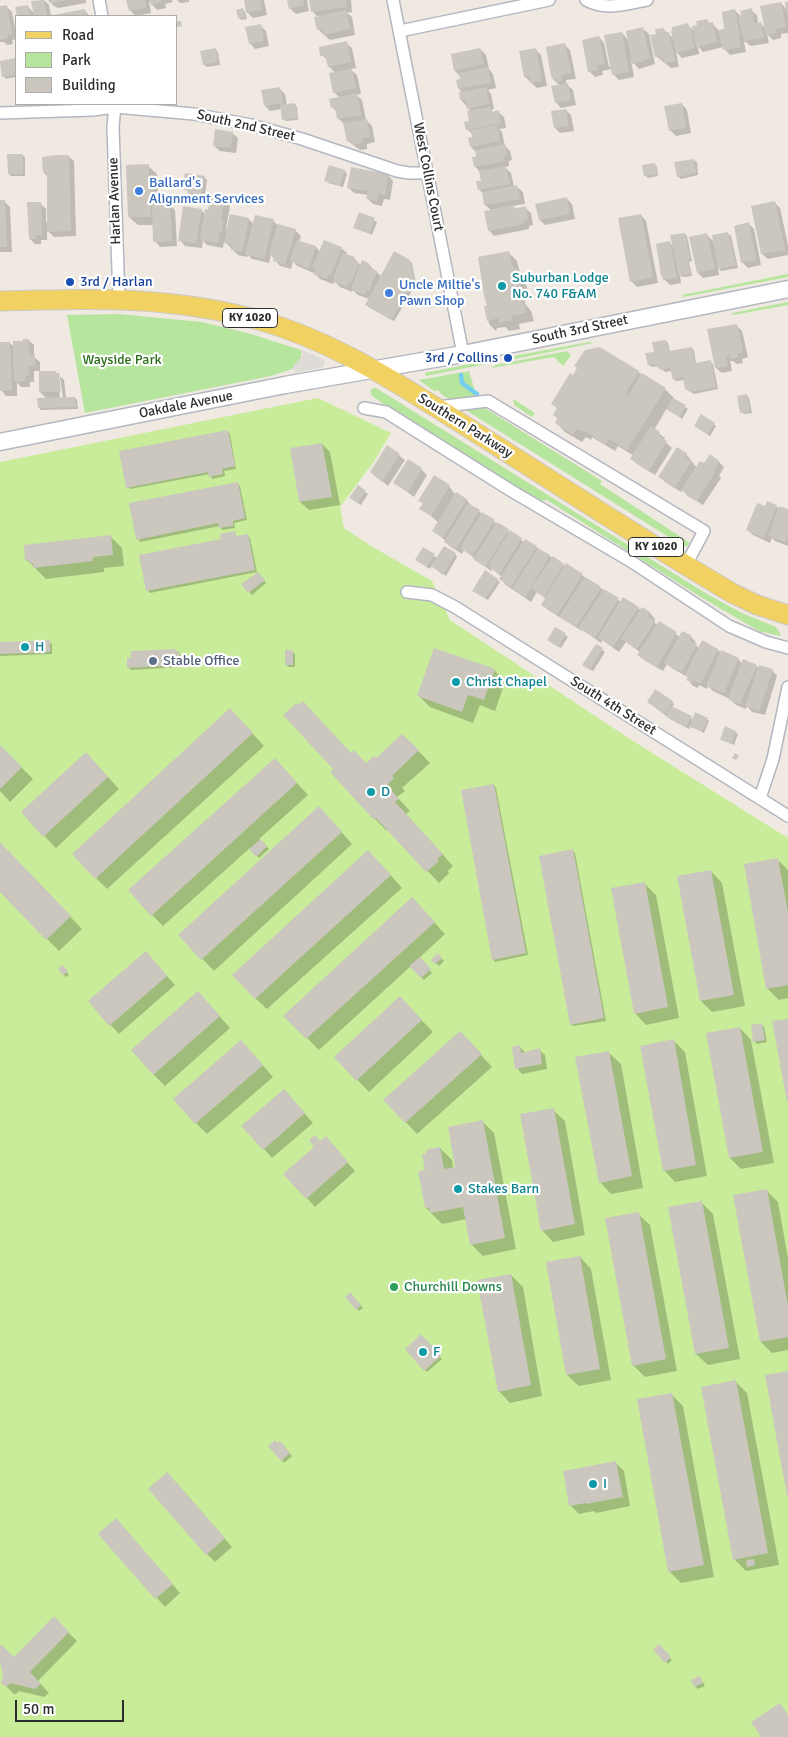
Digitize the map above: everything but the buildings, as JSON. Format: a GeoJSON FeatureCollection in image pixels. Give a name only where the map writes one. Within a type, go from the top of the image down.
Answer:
{"type":"FeatureCollection","features":[{"type":"Feature","properties":{"kind":"main road","name":"South 3rd Street"},"geometry":{"type":"LineString","coordinates":[[373,370],[463,354],[788,289]]}},
{"type":"Feature","properties":{"kind":"main road","name":"KY 1020"},"geometry":{"type":"LineString","coordinates":[[0,301],[85,298],[119,299]]}},
{"type":"Feature","properties":{"kind":"main road","name":"Southern Parkway"},"geometry":{"type":"LineString","coordinates":[[119,299],[174,303],[215,310],[262,321],[326,344],[435,407],[557,486],[732,593],[758,605],[788,615]]}},
{"type":"Feature","properties":{"kind":"main road","name":"Oakdale Avenue"},"geometry":{"type":"LineString","coordinates":[[0,442],[285,385],[373,370]]}},
{"type":"Feature","properties":{"kind":"street"},"geometry":{"type":"LineString","coordinates":[[99,0],[102,15]]}},
{"type":"Feature","properties":{"kind":"street","name":"West Collins Court"},"geometry":{"type":"LineString","coordinates":[[393,0],[463,354]]}},
{"type":"Feature","properties":{"kind":"street"},"geometry":{"type":"LineString","coordinates":[[400,31],[549,0]]}},
{"type":"Feature","properties":{"kind":"street"},"geometry":{"type":"LineString","coordinates":[[586,0],[596,6],[618,6],[648,0]]}},
{"type":"Feature","properties":{"kind":"street","name":"South 2nd Street"},"geometry":{"type":"LineString","coordinates":[[0,113],[93,110],[115,105],[194,114],[251,125],[302,139],[397,171],[427,173]]}},
{"type":"Feature","properties":{"kind":"street","name":"Harlan Avenue"},"geometry":{"type":"LineString","coordinates":[[115,105],[113,127],[119,299]]}},
{"type":"Feature","properties":{"kind":"street"},"geometry":{"type":"LineString","coordinates":[[435,407],[488,401],[704,531],[686,565]]}},
{"type":"Feature","properties":{"kind":"street"},"geometry":{"type":"LineString","coordinates":[[364,408],[386,412],[510,490],[632,562],[729,626],[766,642],[788,648]]}},
{"type":"Feature","properties":{"kind":"street","name":"South 4th Street"},"geometry":{"type":"LineString","coordinates":[[407,592],[432,595],[455,607],[788,816]]}},
{"type":"Feature","properties":{"kind":"street"},"geometry":{"type":"LineString","coordinates":[[760,798],[773,759],[788,688]]}},
{"type":"Feature","properties":{"kind":"green space"},"geometry":{"type":"Polygon","coordinates":[[[788,274],[788,277],[683,297],[682,295],[788,274]]]}},
{"type":"Feature","properties":{"kind":"green space"},"geometry":{"type":"Polygon","coordinates":[[[788,302],[788,305],[733,315],[732,313],[788,302]]]}},
{"type":"Feature","properties":{"kind":"green space","name":"Wayside Park"},"geometry":{"type":"Polygon","coordinates":[[[119,314],[202,322],[251,334],[301,350],[301,366],[271,376],[85,413],[67,315],[119,314]]]}},
{"type":"Feature","properties":{"kind":"green space"},"geometry":{"type":"Polygon","coordinates":[[[589,342],[593,343],[515,359],[514,356],[589,342]]]}},
{"type":"Feature","properties":{"kind":"green space"},"geometry":{"type":"Polygon","coordinates":[[[567,351],[571,355],[563,366],[554,357],[491,368],[496,365],[567,351]]]}},
{"type":"Feature","properties":{"kind":"green space"},"geometry":{"type":"Polygon","coordinates":[[[495,359],[496,362],[426,376],[425,373],[495,359]]]}},
{"type":"Feature","properties":{"kind":"green space"},"geometry":{"type":"Polygon","coordinates":[[[469,371],[477,398],[450,399],[438,390],[434,391],[419,380],[469,371]]]}},
{"type":"Feature","properties":{"kind":"green space"},"geometry":{"type":"Polygon","coordinates":[[[376,388],[707,594],[742,613],[776,627],[781,635],[759,631],[704,599],[547,500],[539,501],[524,492],[392,410],[371,395],[371,389],[376,388]]]}},
{"type":"Feature","properties":{"kind":"green space","name":"Churchill Downs"},"geometry":{"type":"Polygon","coordinates":[[[318,398],[391,433],[375,460],[340,507],[344,528],[432,581],[450,620],[630,739],[788,838],[788,1737],[0,1737],[0,462],[318,398]]]}},
{"type":"Feature","properties":{"kind":"green space"},"geometry":{"type":"Polygon","coordinates":[[[513,399],[535,413],[532,417],[514,405],[513,399]]]}},
{"type":"Feature","properties":{"kind":"green space"},"geometry":{"type":"Polygon","coordinates":[[[483,407],[602,481],[600,484],[690,543],[687,546],[683,546],[464,409],[483,407]]]}},
{"type":"Feature","properties":{"kind":"shaded area"},"geometry":{"type":"Polygon","coordinates":[[[300,349],[323,359],[325,362],[323,367],[295,373],[293,366],[303,355],[300,349]]]}},
{"type":"Feature","properties":{"kind":"waterway"},"geometry":{"type":"LineString","coordinates":[[461,375],[462,383],[477,394]]}},
{"type":"Feature","properties":{"kind":"place","name":"Ballard's Alignment Services"},"geometry":{"type":"Point","coordinates":[139,191]}},
{"type":"Feature","properties":{"kind":"place","name":"3rd / Harlan"},"geometry":{"type":"Point","coordinates":[70,282]}},
{"type":"Feature","properties":{"kind":"place","name":"Suburban Lodge No. 740 F&AM"},"geometry":{"type":"Point","coordinates":[502,286]}},
{"type":"Feature","properties":{"kind":"place","name":"Uncle Miltie's Pawn Shop"},"geometry":{"type":"Point","coordinates":[389,293]}},
{"type":"Feature","properties":{"kind":"place","name":"3rd / Collins"},"geometry":{"type":"Point","coordinates":[508,358]}},
{"type":"Feature","properties":{"kind":"place","name":"H"},"geometry":{"type":"Point","coordinates":[25,647]}},
{"type":"Feature","properties":{"kind":"place","name":"Stable Office"},"geometry":{"type":"Point","coordinates":[153,661]}},
{"type":"Feature","properties":{"kind":"place","name":"Christ Chapel"},"geometry":{"type":"Point","coordinates":[456,682]}},
{"type":"Feature","properties":{"kind":"place","name":"D"},"geometry":{"type":"Point","coordinates":[371,792]}},
{"type":"Feature","properties":{"kind":"place","name":"Stakes Barn"},"geometry":{"type":"Point","coordinates":[458,1189]}},
{"type":"Feature","properties":{"kind":"place","name":"Churchill Downs"},"geometry":{"type":"Point","coordinates":[394,1287]}},
{"type":"Feature","properties":{"kind":"place","name":"F"},"geometry":{"type":"Point","coordinates":[423,1352]}},
{"type":"Feature","properties":{"kind":"place","name":"I"},"geometry":{"type":"Point","coordinates":[593,1484]}}]}
